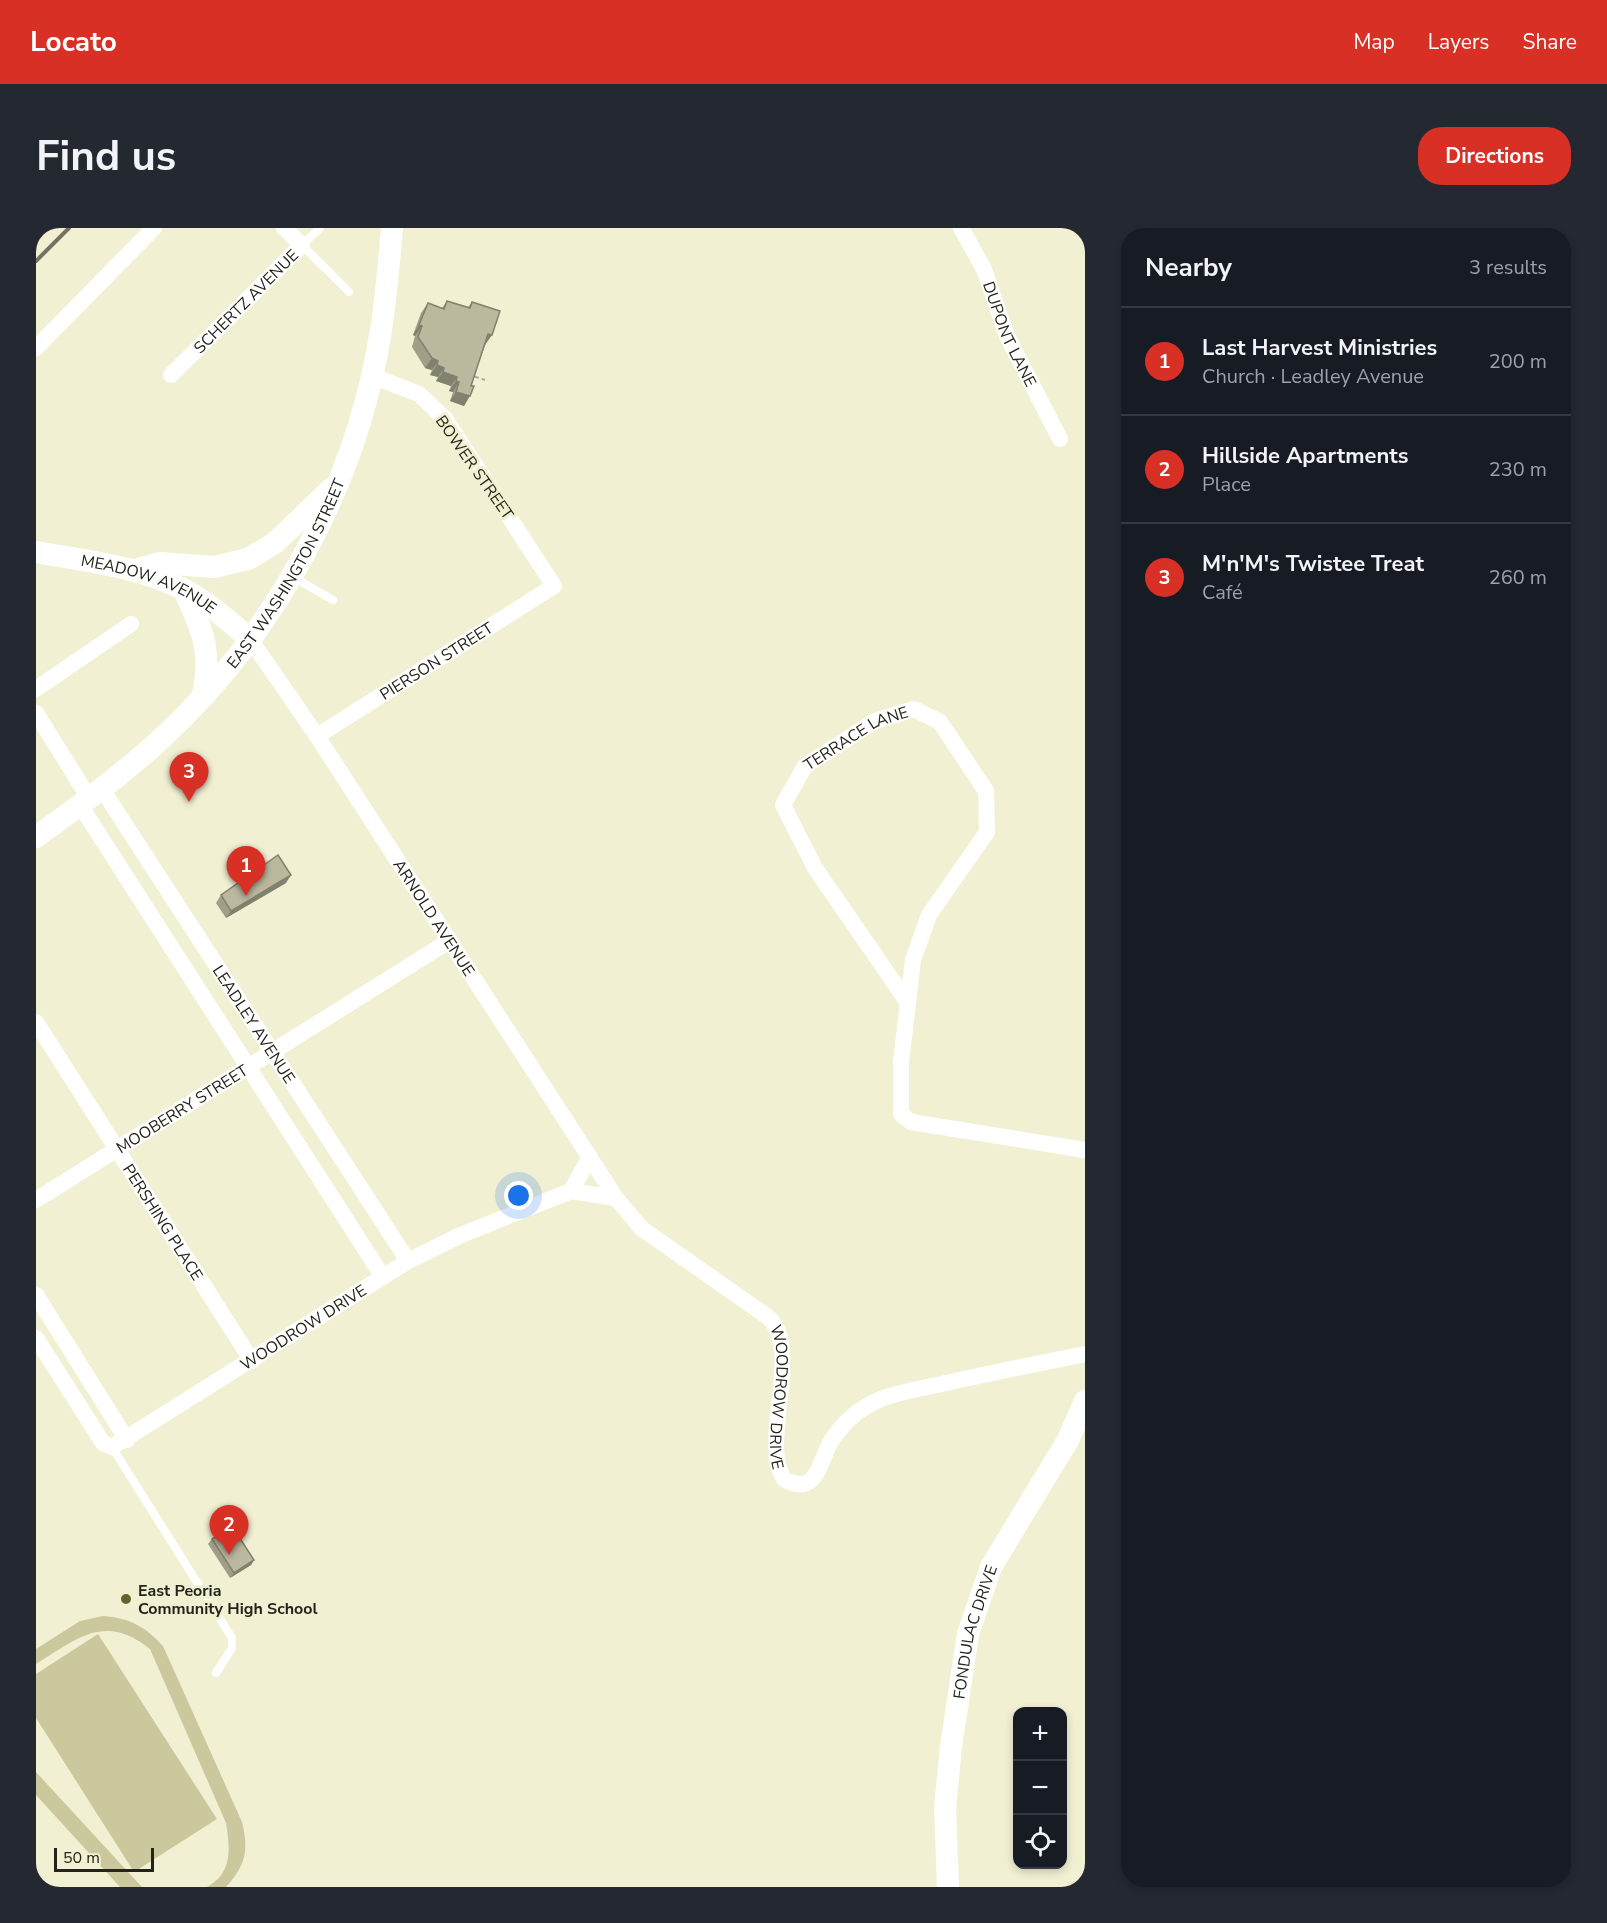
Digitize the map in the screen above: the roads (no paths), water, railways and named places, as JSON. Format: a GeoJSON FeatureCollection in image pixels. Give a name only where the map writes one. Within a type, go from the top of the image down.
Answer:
{"type":"FeatureCollection","features":[{"type":"Feature","properties":{"kind":"main road","name":"EAST WASHINGTON STREET"},"geometry":{"type":"LineString","coordinates":[[36,837],[163,738],[203,698],[250,639],[293,577],[336,485],[359,422],[380,337],[392,228]]}},
{"type":"Feature","properties":{"kind":"main road"},"geometry":{"type":"LineString","coordinates":[[135,570],[159,563],[214,567],[248,559],[274,543],[336,485]]}},
{"type":"Feature","properties":{"kind":"main road","name":"MEADOW AVENUE"},"geometry":{"type":"LineString","coordinates":[[36,552],[135,570],[184,590],[250,639]]}},
{"type":"Feature","properties":{"kind":"main road"},"geometry":{"type":"LineString","coordinates":[[184,590],[203,634],[208,655],[203,698]]}},
{"type":"Feature","properties":{"kind":"main road","name":"FONDULAC DRIVE"},"geometry":{"type":"LineString","coordinates":[[948,1887],[945,1808],[951,1747],[968,1634],[991,1566],[1068,1440],[1085,1401]]}},
{"type":"Feature","properties":{"kind":"street"},"geometry":{"type":"LineString","coordinates":[[36,348],[154,228]]}},
{"type":"Feature","properties":{"kind":"street"},"geometry":{"type":"LineString","coordinates":[[284,228],[302,245]]}},
{"type":"Feature","properties":{"kind":"street","name":"DUPONT LANE"},"geometry":{"type":"LineString","coordinates":[[961,228],[984,269],[1007,336],[1060,440]]}},
{"type":"Feature","properties":{"kind":"street","name":"SCHERTZ AVENUE"},"geometry":{"type":"LineString","coordinates":[[171,375],[302,245]]}},
{"type":"Feature","properties":{"kind":"street","name":"BOWER STREET"},"geometry":{"type":"LineString","coordinates":[[372,376],[419,394],[446,420],[554,586]]}},
{"type":"Feature","properties":{"kind":"street","name":"PIERSON STREET"},"geometry":{"type":"LineString","coordinates":[[317,736],[554,586]]}},
{"type":"Feature","properties":{"kind":"street"},"geometry":{"type":"LineString","coordinates":[[36,689],[131,624]]}},
{"type":"Feature","properties":{"kind":"street","name":"ARNOLD AVENUE"},"geometry":{"type":"LineString","coordinates":[[250,639],[317,736],[616,1198]]}},
{"type":"Feature","properties":{"kind":"street","name":"TERRACE LANE"},"geometry":{"type":"LineString","coordinates":[[908,1003],[815,868],[783,805],[806,766],[876,721],[914,709],[940,722],[986,791],[987,832],[929,915],[913,960],[908,1003],[901,1062],[899,1106],[901,1114],[907,1120],[1085,1150]]}},
{"type":"Feature","properties":{"kind":"street","name":"LEADLEY AVENUE"},"geometry":{"type":"LineString","coordinates":[[36,713],[90,797],[247,1068],[383,1277]]}},
{"type":"Feature","properties":{"kind":"street","name":"LEADLEY AVENUE"},"geometry":{"type":"LineString","coordinates":[[90,797],[273,1051],[408,1261]]}},
{"type":"Feature","properties":{"kind":"street","name":"MOOBERRY STREET"},"geometry":{"type":"LineString","coordinates":[[36,1200],[449,941]]}},
{"type":"Feature","properties":{"kind":"street","name":"PERSHING PLACE"},"geometry":{"type":"LineString","coordinates":[[36,1022],[252,1361]]}},
{"type":"Feature","properties":{"kind":"street"},"geometry":{"type":"LineString","coordinates":[[590,1157],[572,1191],[616,1198]]}},
{"type":"Feature","properties":{"kind":"street","name":"WOODROW DRIVE"},"geometry":{"type":"LineString","coordinates":[[115,1445],[408,1261],[461,1235],[572,1191]]}},
{"type":"Feature","properties":{"kind":"street","name":"WOODROW DRIVE"},"geometry":{"type":"LineString","coordinates":[[616,1198],[641,1228],[768,1317],[776,1326],[782,1342],[777,1464],[781,1475],[787,1481],[802,1483],[812,1479],[819,1471],[830,1444],[844,1422],[869,1404],[927,1388],[1085,1354]]}},
{"type":"Feature","properties":{"kind":"street"},"geometry":{"type":"LineString","coordinates":[[36,1295],[115,1445]]}},
{"type":"Feature","properties":{"kind":"street"},"geometry":{"type":"LineString","coordinates":[[36,1338],[115,1445]]}},
{"type":"Feature","properties":{"kind":"lane","name":"SCHERTZ AVENUE"},"geometry":{"type":"LineString","coordinates":[[302,245],[320,228]]}},
{"type":"Feature","properties":{"kind":"lane"},"geometry":{"type":"LineString","coordinates":[[302,245],[349,292]]}},
{"type":"Feature","properties":{"kind":"lane"},"geometry":{"type":"LineString","coordinates":[[293,577],[333,600]]}},
{"type":"Feature","properties":{"kind":"lane"},"geometry":{"type":"LineString","coordinates":[[115,1445],[232,1638],[232,1648],[216,1673]]}},
{"type":"Feature","properties":{"kind":"railway"},"geometry":{"type":"LineString","coordinates":[[36,261],[69,228]]}},
{"type":"Feature","properties":{"kind":"place","name":"M'n'M's Twistee Treat"},"geometry":{"type":"Point","coordinates":[189,802]}},
{"type":"Feature","properties":{"kind":"place","name":"Last Harvest Ministries"},"geometry":{"type":"Point","coordinates":[246,896]}},
{"type":"Feature","properties":{"kind":"place","name":"Hillside Apartments"},"geometry":{"type":"Point","coordinates":[229,1555]}},
{"type":"Feature","properties":{"kind":"place","name":"East Peoria Community High School"},"geometry":{"type":"Point","coordinates":[126,1599]}}]}
